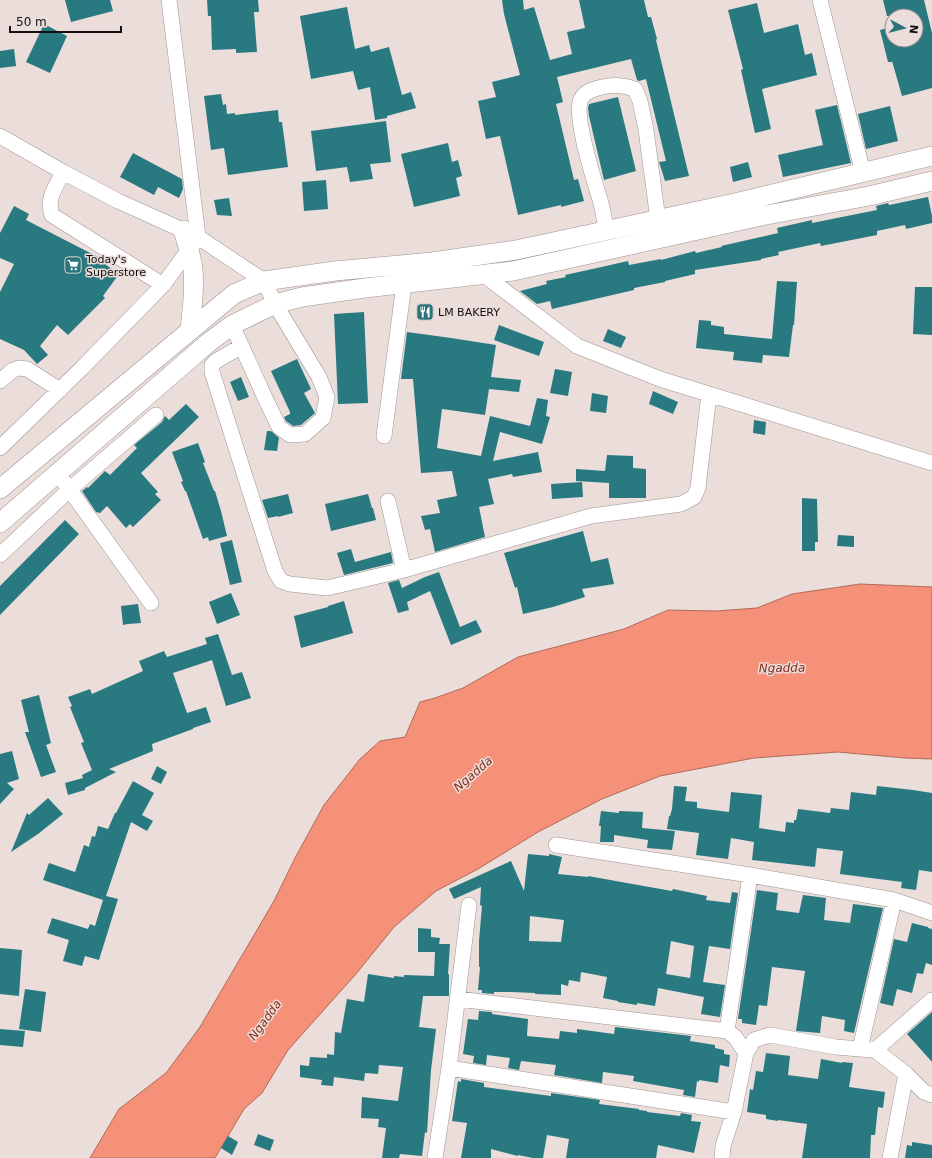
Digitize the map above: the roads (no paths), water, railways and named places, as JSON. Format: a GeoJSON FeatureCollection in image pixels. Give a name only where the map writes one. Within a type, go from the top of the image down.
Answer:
{"type":"FeatureCollection","features":[{"type":"Feature","properties":{"kind":"main road"},"geometry":{"type":"LineString","coordinates":[[0,489],[234,294],[264,281],[335,271],[432,262],[516,250],[735,203],[932,156]]}},
{"type":"Feature","properties":{"kind":"main road"},"geometry":{"type":"LineString","coordinates":[[0,523],[208,343],[232,325],[275,304],[302,297],[364,288],[513,271],[761,216],[869,196],[932,181]]}},
{"type":"Feature","properties":{"kind":"main road"},"geometry":{"type":"LineString","coordinates":[[190,239],[194,289],[190,330]]}},
{"type":"Feature","properties":{"kind":"street"},"geometry":{"type":"LineString","coordinates":[[0,448],[81,369],[163,285],[190,239],[169,0]]}},
{"type":"Feature","properties":{"kind":"street"},"geometry":{"type":"LineString","coordinates":[[820,0],[863,173]]}},
{"type":"Feature","properties":{"kind":"street"},"geometry":{"type":"LineString","coordinates":[[606,230],[602,205],[585,147],[580,121],[579,105],[582,97],[590,90],[610,85],[625,85],[635,89],[640,101],[658,220]]}},
{"type":"Feature","properties":{"kind":"street"},"geometry":{"type":"LineString","coordinates":[[0,136],[63,172],[190,239],[264,281],[275,304],[320,377],[328,397],[323,418],[305,434],[290,435],[279,427],[232,325]]}},
{"type":"Feature","properties":{"kind":"street"},"geometry":{"type":"LineString","coordinates":[[63,172],[50,198],[49,208],[52,215],[163,285]]}},
{"type":"Feature","properties":{"kind":"street"},"geometry":{"type":"LineString","coordinates":[[484,275],[577,346],[660,379],[932,463]]}},
{"type":"Feature","properties":{"kind":"street"},"geometry":{"type":"LineString","coordinates":[[384,436],[404,284]]}},
{"type":"Feature","properties":{"kind":"street"},"geometry":{"type":"LineString","coordinates":[[242,346],[216,361],[212,365],[212,372],[275,571],[281,581],[290,584],[327,588],[404,570],[591,516],[681,504],[694,498],[698,488],[709,394]]}},
{"type":"Feature","properties":{"kind":"street"},"geometry":{"type":"LineString","coordinates":[[0,382],[13,370],[20,368],[27,369],[60,390]]}},
{"type":"Feature","properties":{"kind":"street"},"geometry":{"type":"LineString","coordinates":[[0,555],[69,490],[156,415]]}},
{"type":"Feature","properties":{"kind":"street"},"geometry":{"type":"LineString","coordinates":[[58,473],[151,603]]}},
{"type":"Feature","properties":{"kind":"street"},"geometry":{"type":"LineString","coordinates":[[388,501],[404,570]]}},
{"type":"Feature","properties":{"kind":"street"},"geometry":{"type":"LineString","coordinates":[[556,845],[750,875],[894,900],[932,913]]}},
{"type":"Feature","properties":{"kind":"street"},"geometry":{"type":"LineString","coordinates":[[726,1031],[750,875]]}},
{"type":"Feature","properties":{"kind":"street"},"geometry":{"type":"LineString","coordinates":[[868,1050],[894,900]]}},
{"type":"Feature","properties":{"kind":"street"},"geometry":{"type":"LineString","coordinates":[[435,1158],[450,1068],[469,904]]}},
{"type":"Feature","properties":{"kind":"street"},"geometry":{"type":"LineString","coordinates":[[458,999],[726,1031],[735,1037],[746,1053]]}},
{"type":"Feature","properties":{"kind":"street"},"geometry":{"type":"LineString","coordinates":[[868,1050],[932,1000]]}},
{"type":"Feature","properties":{"kind":"street"},"geometry":{"type":"LineString","coordinates":[[722,1158],[723,1146],[734,1112],[746,1053],[754,1040],[770,1035],[836,1047],[868,1050],[906,1074],[924,1092],[932,1095]]}},
{"type":"Feature","properties":{"kind":"street"},"geometry":{"type":"LineString","coordinates":[[450,1068],[734,1112]]}},
{"type":"Feature","properties":{"kind":"street"},"geometry":{"type":"LineString","coordinates":[[890,1158],[906,1074]]}},
{"type":"Feature","properties":{"kind":"water","name":"Ngadda"},"geometry":{"type":"Polygon","coordinates":[[[860,584],[932,587],[932,759],[838,752],[754,758],[660,776],[602,799],[538,832],[478,869],[436,891],[394,927],[356,974],[288,1050],[262,1093],[244,1109],[215,1158],[90,1158],[119,1109],[166,1073],[200,1027],[274,901],[295,858],[324,805],[360,759],[380,741],[405,737],[420,702],[463,688],[518,657],[624,629],[668,610],[716,611],[757,608],[792,594],[860,584]]]}},
{"type":"Feature","properties":{"kind":"place","name":"Today's Superstore"},"geometry":{"type":"Point","coordinates":[73,265]}},
{"type":"Feature","properties":{"kind":"place","name":"LM BAKERY"},"geometry":{"type":"Point","coordinates":[425,312]}}]}
